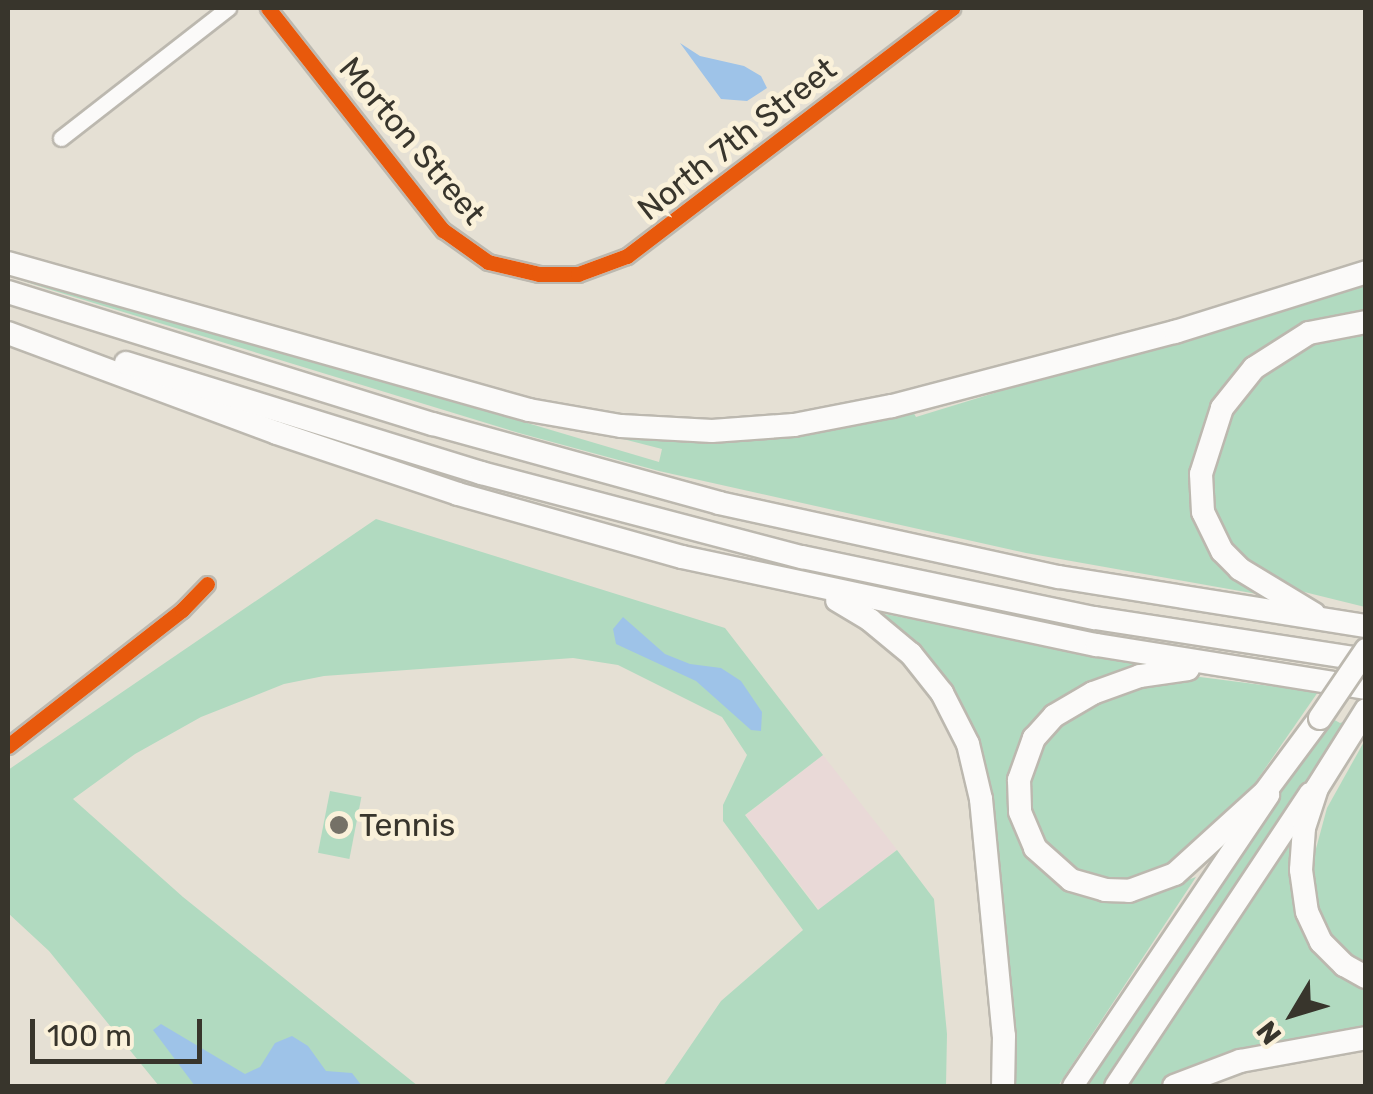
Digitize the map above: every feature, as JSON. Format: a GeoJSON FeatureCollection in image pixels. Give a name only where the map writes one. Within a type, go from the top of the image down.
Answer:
{"type":"FeatureCollection","features":[{"type":"Feature","properties":{"kind":"highway"},"geometry":{"type":"LineString","coordinates":[[8,263],[514,407],[621,426],[712,431],[794,426],[909,402],[1174,332],[1366,272]]}},
{"type":"Feature","properties":{"kind":"highway"},"geometry":{"type":"LineString","coordinates":[[8,292],[433,424],[719,503],[1040,574],[1366,626]]}},
{"type":"Feature","properties":{"kind":"highway"},"geometry":{"type":"LineString","coordinates":[[1321,618],[1240,570],[1222,551],[1203,512],[1201,474],[1222,408],[1254,368],[1309,333],[1366,322]]}},
{"type":"Feature","properties":{"kind":"highway"},"geometry":{"type":"LineString","coordinates":[[8,330],[276,434],[458,494],[682,558],[811,588],[1232,668],[1366,688]]}},
{"type":"Feature","properties":{"kind":"highway"},"geometry":{"type":"LineString","coordinates":[[8,330],[481,473],[678,527],[967,594],[1204,637],[1366,660]]}},
{"type":"Feature","properties":{"kind":"highway"},"geometry":{"type":"LineString","coordinates":[[811,588],[870,620],[911,654],[942,693],[968,744],[981,799],[1004,1036],[1003,1086]]}},
{"type":"Feature","properties":{"kind":"highway"},"geometry":{"type":"LineString","coordinates":[[1232,668],[1140,676],[1093,693],[1054,716],[1034,738],[1018,780],[1020,812],[1027,835],[1044,860],[1071,880],[1111,891],[1143,888],[1175,874],[1287,768],[1366,650]]}},
{"type":"Feature","properties":{"kind":"highway"},"geometry":{"type":"LineString","coordinates":[[1362,716],[1328,766],[1304,828],[1303,891],[1321,942],[1344,965],[1366,977]]}},
{"type":"Feature","properties":{"kind":"highway"},"geometry":{"type":"LineString","coordinates":[[1174,1086],[1240,1061],[1366,1038]]}},
{"type":"Feature","properties":{"kind":"main road"},"geometry":{"type":"LineString","coordinates":[[1115,1086],[1328,766]]}},
{"type":"Feature","properties":{"kind":"main road"},"geometry":{"type":"LineString","coordinates":[[1074,1086],[1287,768]]}},
{"type":"Feature","properties":{"kind":"street"},"geometry":{"type":"LineString","coordinates":[[61,138],[228,8]]}},
{"type":"Feature","properties":{"kind":"street","name":"Morton Street"},"geometry":{"type":"LineString","coordinates":[[268,8],[444,230],[488,262],[538,274]]}},
{"type":"Feature","properties":{"kind":"street","name":"North 7th Street"},"geometry":{"type":"LineString","coordinates":[[538,274],[578,274],[627,256],[952,8]]}},
{"type":"Feature","properties":{"kind":"street"},"geometry":{"type":"LineString","coordinates":[[8,746],[182,610],[206,584]]}},
{"type":"Feature","properties":{"kind":"shaded area"},"geometry":{"type":"Polygon","coordinates":[[[823,755],[897,850],[820,910],[746,815],[823,755]]]}},
{"type":"Feature","properties":{"kind":"green space"},"geometry":{"type":"Polygon","coordinates":[[[8,269],[659,462],[662,449],[623,439],[625,433],[912,410],[916,417],[1365,279],[1366,316],[1223,389],[1205,421],[1190,481],[1233,576],[1257,594],[1026,553],[659,471],[519,433],[48,289],[8,276],[8,269]]]}},
{"type":"Feature","properties":{"kind":"green space"},"geometry":{"type":"Polygon","coordinates":[[[1365,334],[1365,607],[1284,587],[1240,560],[1212,521],[1210,461],[1237,401],[1262,371],[1317,340],[1365,334]]]}},
{"type":"Feature","properties":{"kind":"green space"},"geometry":{"type":"Polygon","coordinates":[[[376,519],[725,628],[823,755],[745,815],[818,910],[897,850],[934,899],[947,1034],[946,1086],[663,1086],[721,1001],[803,930],[723,821],[723,805],[747,755],[722,717],[618,665],[573,658],[324,676],[284,684],[201,717],[135,754],[73,799],[183,897],[418,1086],[159,1086],[49,951],[8,913],[8,770],[376,519]]]}},
{"type":"Feature","properties":{"kind":"green space"},"geometry":{"type":"Polygon","coordinates":[[[869,611],[1152,665],[1116,675],[1015,759],[1050,875],[1151,893],[1196,877],[1058,1086],[1007,1086],[968,738],[869,611]]]}},
{"type":"Feature","properties":{"kind":"green space"},"geometry":{"type":"Polygon","coordinates":[[[1200,677],[1318,692],[1237,809],[1184,860],[1115,885],[1065,870],[1035,836],[1025,793],[1030,767],[1053,727],[1092,700],[1164,680],[1200,677]]]}},
{"type":"Feature","properties":{"kind":"green space"},"geometry":{"type":"Polygon","coordinates":[[[1331,718],[1340,723],[1349,720],[1105,1086],[1083,1086],[1331,718]]]}},
{"type":"Feature","properties":{"kind":"green space"},"geometry":{"type":"Polygon","coordinates":[[[1365,740],[1365,970],[1335,950],[1312,901],[1311,867],[1327,808],[1365,740]]]}},
{"type":"Feature","properties":{"kind":"green space","name":"Tennis"},"geometry":{"type":"Polygon","coordinates":[[[330,791],[361,797],[349,859],[318,853],[330,791]]]}},
{"type":"Feature","properties":{"kind":"green space"},"geometry":{"type":"Polygon","coordinates":[[[1304,824],[1296,908],[1365,985],[1365,1034],[1166,1086],[1128,1086],[1304,824]]]}},
{"type":"Feature","properties":{"kind":"water"},"geometry":{"type":"Polygon","coordinates":[[[680,43],[700,56],[744,66],[761,76],[767,88],[747,101],[721,99],[680,43]]]}},
{"type":"Feature","properties":{"kind":"water"},"geometry":{"type":"Polygon","coordinates":[[[623,617],[665,654],[690,664],[721,668],[741,681],[762,712],[761,731],[751,730],[696,681],[616,644],[613,629],[623,617]]]}},
{"type":"Feature","properties":{"kind":"water"},"geometry":{"type":"Polygon","coordinates":[[[161,1024],[245,1074],[260,1067],[275,1043],[292,1036],[308,1046],[326,1071],[352,1073],[362,1086],[195,1086],[153,1030],[161,1024]]]}},
{"type":"Feature","properties":{"kind":"cycle path"},"geometry":{"type":"LineString","coordinates":[[268,8],[443,230],[488,262],[539,274],[578,274],[627,256],[952,8]]}},
{"type":"Feature","properties":{"kind":"cycle path"},"geometry":{"type":"LineString","coordinates":[[8,746],[182,610],[207,584]]}},
{"type":"Feature","properties":{"kind":"place","name":"Tennis"},"geometry":{"type":"Point","coordinates":[339,825]}}]}
